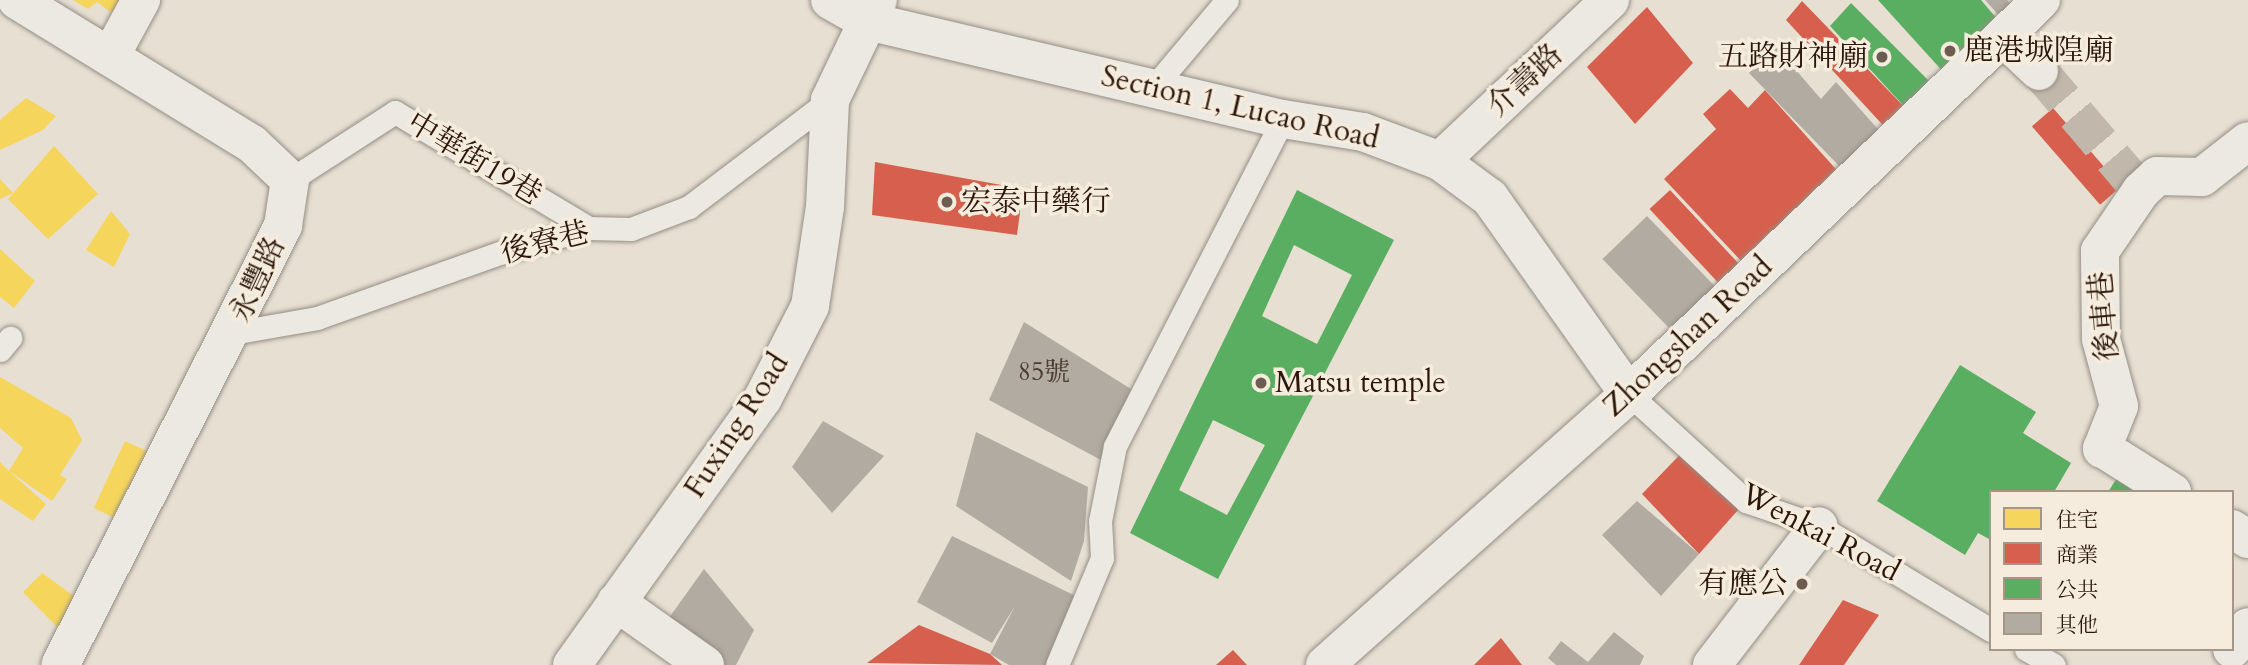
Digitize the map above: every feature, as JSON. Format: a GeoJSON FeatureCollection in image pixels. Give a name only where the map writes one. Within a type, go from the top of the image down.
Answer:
{"type":"FeatureCollection","features":[{"type":"Feature","properties":{"kind":"street"},"geometry":{"type":"LineString","coordinates":[[17,0],[111,55],[252,144],[290,180]]}},
{"type":"Feature","properties":{"kind":"street"},"geometry":{"type":"LineString","coordinates":[[111,55],[141,0]]}},
{"type":"Feature","properties":{"kind":"street","name":"Section 1, Lucao Road"},"geometry":{"type":"LineString","coordinates":[[830,0],[1152,89],[1283,119],[1363,132],[1440,161],[1490,198],[1629,394]]}},
{"type":"Feature","properties":{"kind":"street","name":"介壽路"},"geometry":{"type":"LineString","coordinates":[[1440,161],[1610,0]]}},
{"type":"Feature","properties":{"kind":"street","name":"Zhongshan Road"},"geometry":{"type":"LineString","coordinates":[[1325,665],[1629,394],[2041,0]]}},
{"type":"Feature","properties":{"kind":"street","name":"Fuxing Road"},"geometry":{"type":"LineString","coordinates":[[572,665],[763,398],[810,306],[825,207],[830,100],[872,11]]}},
{"type":"Feature","properties":{"kind":"street"},"geometry":{"type":"LineString","coordinates":[[2004,38],[2039,71]]}},
{"type":"Feature","properties":{"kind":"street","name":"後車巷"},"geometry":{"type":"LineString","coordinates":[[2169,490],[2102,449],[2119,406],[2101,339],[2099,251],[2141,191],[2157,176],[2202,177],[2248,141]]}},
{"type":"Feature","properties":{"kind":"street","name":"永豐路"},"geometry":{"type":"LineString","coordinates":[[60,665],[232,333],[283,226],[290,180]]}},
{"type":"Feature","properties":{"kind":"street"},"geometry":{"type":"LineString","coordinates":[[1712,665],[1819,526]]}},
{"type":"Feature","properties":{"kind":"street"},"geometry":{"type":"LineString","coordinates":[[616,602],[705,665]]}},
{"type":"Feature","properties":{"kind":"lane"},"geometry":{"type":"LineString","coordinates":[[1152,89],[1227,0]]}},
{"type":"Feature","properties":{"kind":"lane","name":"後寮巷"},"geometry":{"type":"LineString","coordinates":[[232,333],[317,318],[420,279],[589,228],[631,229],[689,207],[830,100]]}},
{"type":"Feature","properties":{"kind":"lane","name":"中華街19巷"},"geometry":{"type":"LineString","coordinates":[[290,180],[395,112],[589,228]]}},
{"type":"Feature","properties":{"kind":"lane"},"geometry":{"type":"LineString","coordinates":[[1057,665],[1102,558],[1100,521],[1115,446],[1283,119]]}},
{"type":"Feature","properties":{"kind":"lane","name":"Wenkai Road"},"geometry":{"type":"LineString","coordinates":[[1629,394],[1746,501],[1819,526],[1989,629]]}},
{"type":"Feature","properties":{"kind":"lane"},"geometry":{"type":"LineString","coordinates":[[2030,651],[2054,665]]}},
{"type":"Feature","properties":{"kind":"building: 住宅"},"geometry":{"type":"Polygon","coordinates":[[[73,0],[139,0],[117,17],[97,2],[88,9],[73,0]]]}},
{"type":"Feature","properties":{"kind":"building: 住宅"},"geometry":{"type":"Polygon","coordinates":[[[26,98],[56,116],[43,130],[0,150],[0,120],[26,98]]]}},
{"type":"Feature","properties":{"kind":"building: 住宅"},"geometry":{"type":"Polygon","coordinates":[[[54,146],[98,194],[48,239],[8,199],[54,146]]]}},
{"type":"Feature","properties":{"kind":"building: 住宅"},"geometry":{"type":"Polygon","coordinates":[[[0,179],[13,193],[0,199],[0,179]]]}},
{"type":"Feature","properties":{"kind":"building: 住宅"},"geometry":{"type":"Polygon","coordinates":[[[111,211],[130,234],[114,267],[86,250],[111,211]]]}},
{"type":"Feature","properties":{"kind":"building: 住宅"},"geometry":{"type":"Polygon","coordinates":[[[0,249],[35,281],[14,308],[0,297],[0,249]]]}},
{"type":"Feature","properties":{"kind":"building: 住宅"},"geometry":{"type":"Polygon","coordinates":[[[0,377],[71,418],[82,440],[60,475],[67,479],[52,501],[9,471],[23,448],[0,428],[0,377]]]}},
{"type":"Feature","properties":{"kind":"building: 住宅"},"geometry":{"type":"Polygon","coordinates":[[[125,441],[159,457],[128,524],[94,508],[125,441]]]}},
{"type":"Feature","properties":{"kind":"building: 住宅"},"geometry":{"type":"Polygon","coordinates":[[[0,462],[46,504],[33,521],[0,499],[0,462]]]}},
{"type":"Feature","properties":{"kind":"building: 住宅"},"geometry":{"type":"Polygon","coordinates":[[[42,573],[85,604],[60,630],[23,592],[42,573]]]}},
{"type":"Feature","properties":{"kind":"building: 商業"},"geometry":{"type":"Polygon","coordinates":[[[1802,1],[1913,116],[1892,135],[1786,20],[1802,1]]]}},
{"type":"Feature","properties":{"kind":"building: 商業"},"geometry":{"type":"Polygon","coordinates":[[[1647,7],[1693,63],[1635,124],[1587,67],[1647,7]]]}},
{"type":"Feature","properties":{"kind":"building: 商業"},"geometry":{"type":"Polygon","coordinates":[[[1730,89],[1748,108],[1765,90],[1842,176],[1744,264],[1664,179],[1716,129],[1703,114],[1730,89]]]}},
{"type":"Feature","properties":{"kind":"building: 商業"},"geometry":{"type":"Polygon","coordinates":[[[2053,108],[2121,186],[2100,205],[2032,126],[2053,108]]]}},
{"type":"Feature","properties":{"kind":"building: 商業","name":"宏泰中藥行"},"geometry":{"type":"Polygon","coordinates":[[[875,162],[1023,189],[1017,235],[872,215],[875,162]]]}},
{"type":"Feature","properties":{"kind":"building: 商業"},"geometry":{"type":"Polygon","coordinates":[[[1670,190],[1744,269],[1723,288],[1650,209],[1670,190]]]}},
{"type":"Feature","properties":{"kind":"building: 商業"},"geometry":{"type":"Polygon","coordinates":[[[1694,440],[1746,501],[1699,554],[1642,494],[1694,440]]]}},
{"type":"Feature","properties":{"kind":"building: 商業"},"geometry":{"type":"Polygon","coordinates":[[[1843,600],[1879,615],[1844,665],[1799,665],[1843,600]]]}},
{"type":"Feature","properties":{"kind":"building: 商業"},"geometry":{"type":"Polygon","coordinates":[[[919,625],[990,654],[1002,665],[867,663],[919,625]]]}},
{"type":"Feature","properties":{"kind":"building: 商業"},"geometry":{"type":"Polygon","coordinates":[[[1501,638],[1522,665],[1474,665],[1501,638]]]}},
{"type":"Feature","properties":{"kind":"building: 商業"},"geometry":{"type":"Polygon","coordinates":[[[1233,650],[1247,665],[1216,665],[1233,650]]]}},
{"type":"Feature","properties":{"kind":"building: 公共","name":"鹿港城隍廟"},"geometry":{"type":"Polygon","coordinates":[[[1878,0],[1981,0],[2003,26],[1947,76],[1878,0]]]}},
{"type":"Feature","properties":{"kind":"building: 公共","name":"五路財神廟"},"geometry":{"type":"Polygon","coordinates":[[[1851,3],[1936,88],[1913,116],[1830,26],[1851,3]]]}},
{"type":"Feature","properties":{"kind":"building: 公共"},"geometry":{"type":"Polygon","coordinates":[[[1297,190],[1394,240],[1218,579],[1130,533],[1297,190]],[[1294,245],[1262,316],[1317,344],[1352,275],[1294,245]],[[1213,420],[1179,490],[1227,515],[1265,445],[1213,420]]]}},
{"type":"Feature","properties":{"kind":"building: 公共"},"geometry":{"type":"Polygon","coordinates":[[[1960,365],[2036,412],[2023,433],[2071,463],[2055,490],[1989,490],[1989,539],[1978,533],[1965,555],[1877,501],[1960,365]]]}},
{"type":"Feature","properties":{"kind":"building: 公共"},"geometry":{"type":"Polygon","coordinates":[[[2122,470],[2153,490],[2109,490],[2122,470]]]}},
{"type":"Feature","properties":{"kind":"building: 其他"},"geometry":{"type":"Polygon","coordinates":[[[1985,0],[2007,0],[2015,9],[2003,20],[1985,0]]]}},
{"type":"Feature","properties":{"kind":"building: 其他"},"geometry":{"type":"Polygon","coordinates":[[[1775,46],[1821,99],[1836,82],[1884,136],[1847,174],[1749,73],[1775,46]]]}},
{"type":"Feature","properties":{"kind":"building: 其他"},"geometry":{"type":"Polygon","coordinates":[[[1647,216],[1716,287],[1671,330],[1602,259],[1647,216]]]}},
{"type":"Feature","properties":{"kind":"building: 其他"},"geometry":{"type":"Polygon","coordinates":[[[1024,322],[1131,389],[1101,460],[989,400],[1024,322]]]}},
{"type":"Feature","properties":{"kind":"building: 其他"},"geometry":{"type":"Polygon","coordinates":[[[823,421],[884,456],[832,513],[792,467],[823,421]]]}},
{"type":"Feature","properties":{"kind":"building: 其他"},"geometry":{"type":"Polygon","coordinates":[[[976,432],[1088,487],[1084,541],[1071,581],[956,506],[976,432]]]}},
{"type":"Feature","properties":{"kind":"building: 其他"},"geometry":{"type":"Polygon","coordinates":[[[1637,501],[1699,554],[1661,596],[1602,535],[1637,501]]]}},
{"type":"Feature","properties":{"kind":"building: 其他"},"geometry":{"type":"Polygon","coordinates":[[[952,536],[1086,601],[1057,665],[1009,665],[990,654],[1015,606],[992,643],[917,602],[952,536]]]}},
{"type":"Feature","properties":{"kind":"building: 其他"},"geometry":{"type":"Polygon","coordinates":[[[704,569],[754,630],[736,665],[705,665],[666,622],[704,569]]]}},
{"type":"Feature","properties":{"kind":"building: 其他"},"geometry":{"type":"Polygon","coordinates":[[[1614,632],[1644,656],[1640,665],[1556,665],[1548,658],[1561,641],[1588,662],[1614,632]]]}},
{"type":"Feature","properties":{"kind":"tunnel"},"geometry":{"type":"LineString","coordinates":[[2039,71],[2141,191]]}},
{"type":"Feature","properties":{"kind":"place","name":"鹿港城隍廟"},"geometry":{"type":"Point","coordinates":[1950,51]}},
{"type":"Feature","properties":{"kind":"place","name":"五路財神廟"},"geometry":{"type":"Point","coordinates":[1882,57]}},
{"type":"Feature","properties":{"kind":"place","name":"宏泰中藥行"},"geometry":{"type":"Point","coordinates":[947,202]}},
{"type":"Feature","properties":{"kind":"place","name":"Matsu temple"},"geometry":{"type":"Point","coordinates":[1261,383]}},
{"type":"Feature","properties":{"kind":"place","name":"有應公"},"geometry":{"type":"Point","coordinates":[1802,584]}}]}
